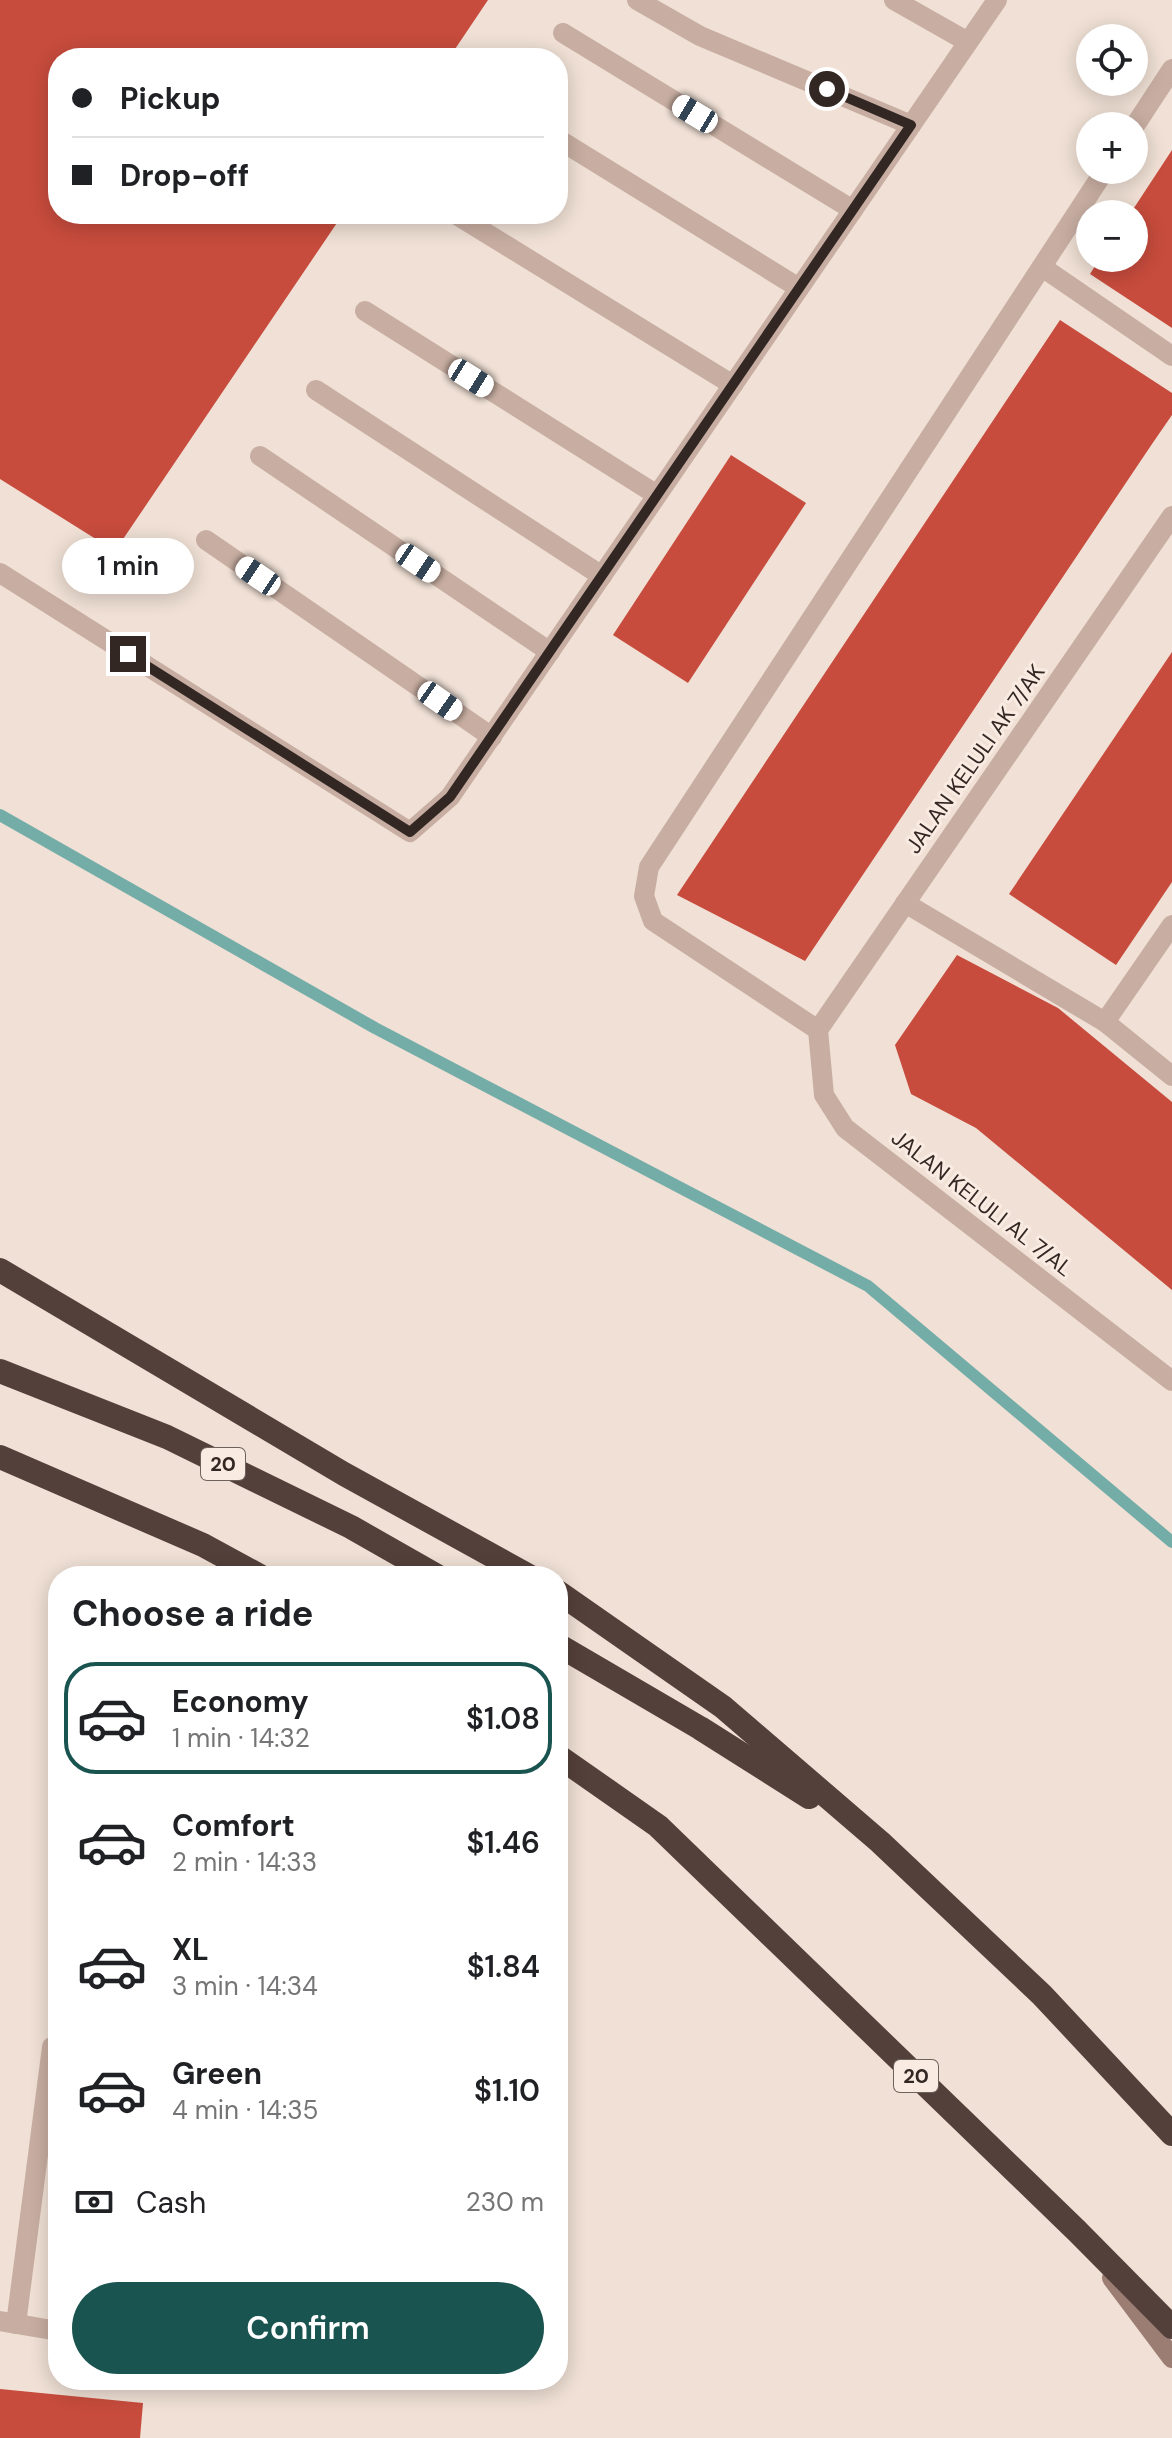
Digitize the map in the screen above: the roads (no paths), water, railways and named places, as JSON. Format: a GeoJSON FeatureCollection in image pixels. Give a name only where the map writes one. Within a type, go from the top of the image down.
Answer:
{"type":"FeatureCollection","features":[{"type":"Feature","properties":{"kind":"highway"},"geometry":{"type":"LineString","coordinates":[[0,1270],[344,1474],[511,1566]]}},
{"type":"Feature","properties":{"kind":"highway","name":"20"},"geometry":{"type":"LineString","coordinates":[[0,1371],[167,1437],[351,1527],[419,1566]]}},
{"type":"Feature","properties":{"kind":"highway"},"geometry":{"type":"LineString","coordinates":[[0,1457],[203,1545],[242,1566]]}},
{"type":"Feature","properties":{"kind":"highway"},"geometry":{"type":"LineString","coordinates":[[568,1599],[723,1707],[880,1842],[1042,1995],[1172,2134]]}},
{"type":"Feature","properties":{"kind":"highway"},"geometry":{"type":"LineString","coordinates":[[568,1651],[700,1728],[880,1842]]}},
{"type":"Feature","properties":{"kind":"highway","name":"20"},"geometry":{"type":"LineString","coordinates":[[568,1763],[658,1826],[1077,2231],[1172,2327]]}},
{"type":"Feature","properties":{"kind":"main road"},"geometry":{"type":"LineString","coordinates":[[1077,2231],[1172,2358]]}},
{"type":"Feature","properties":{"kind":"street"},"geometry":{"type":"LineString","coordinates":[[637,0],[700,36],[911,125]]}},
{"type":"Feature","properties":{"kind":"street"},"geometry":{"type":"LineString","coordinates":[[894,0],[968,42]]}},
{"type":"Feature","properties":{"kind":"street"},"geometry":{"type":"LineString","coordinates":[[0,573],[410,832],[450,797],[997,0]]}},
{"type":"Feature","properties":{"kind":"street"},"geometry":{"type":"LineString","coordinates":[[563,33],[853,210]]}},
{"type":"Feature","properties":{"kind":"street"},"geometry":{"type":"LineString","coordinates":[[1144,112],[1172,69]]}},
{"type":"Feature","properties":{"kind":"street"},"geometry":{"type":"LineString","coordinates":[[568,145],[799,288]]}},
{"type":"Feature","properties":{"kind":"street"},"geometry":{"type":"LineString","coordinates":[[818,1030],[653,921],[644,896],[649,867],[1096,184]]}},
{"type":"Feature","properties":{"kind":"street"},"geometry":{"type":"LineString","coordinates":[[471,224],[733,385]]}},
{"type":"Feature","properties":{"kind":"street"},"geometry":{"type":"LineString","coordinates":[[1042,267],[1172,356]]}},
{"type":"Feature","properties":{"kind":"street"},"geometry":{"type":"LineString","coordinates":[[365,311],[657,495]]}},
{"type":"Feature","properties":{"kind":"street"},"geometry":{"type":"LineString","coordinates":[[316,390],[602,576]]}},
{"type":"Feature","properties":{"kind":"street"},"geometry":{"type":"LineString","coordinates":[[260,456],[550,652]]}},
{"type":"Feature","properties":{"kind":"street","name":"JALAN KELULI AK 7/AK"},"geometry":{"type":"LineString","coordinates":[[818,1030],[1172,516]]}},
{"type":"Feature","properties":{"kind":"street"},"geometry":{"type":"LineString","coordinates":[[206,540],[492,737]]}},
{"type":"Feature","properties":{"kind":"street"},"geometry":{"type":"LineString","coordinates":[[905,903],[1105,1022],[1172,1076]]}},
{"type":"Feature","properties":{"kind":"street"},"geometry":{"type":"LineString","coordinates":[[1105,1022],[1172,925]]}},
{"type":"Feature","properties":{"kind":"street","name":"JALAN KELULI AL 7/AL"},"geometry":{"type":"LineString","coordinates":[[818,1030],[824,1095],[845,1128],[1172,1381]]}},
{"type":"Feature","properties":{"kind":"street"},"geometry":{"type":"LineString","coordinates":[[48,2072],[8,2323],[48,2329]]}},
{"type":"Feature","properties":{"kind":"waterway"},"geometry":{"type":"LineString","coordinates":[[0,815],[375,1028],[868,1286],[1172,1542]]}}]}
